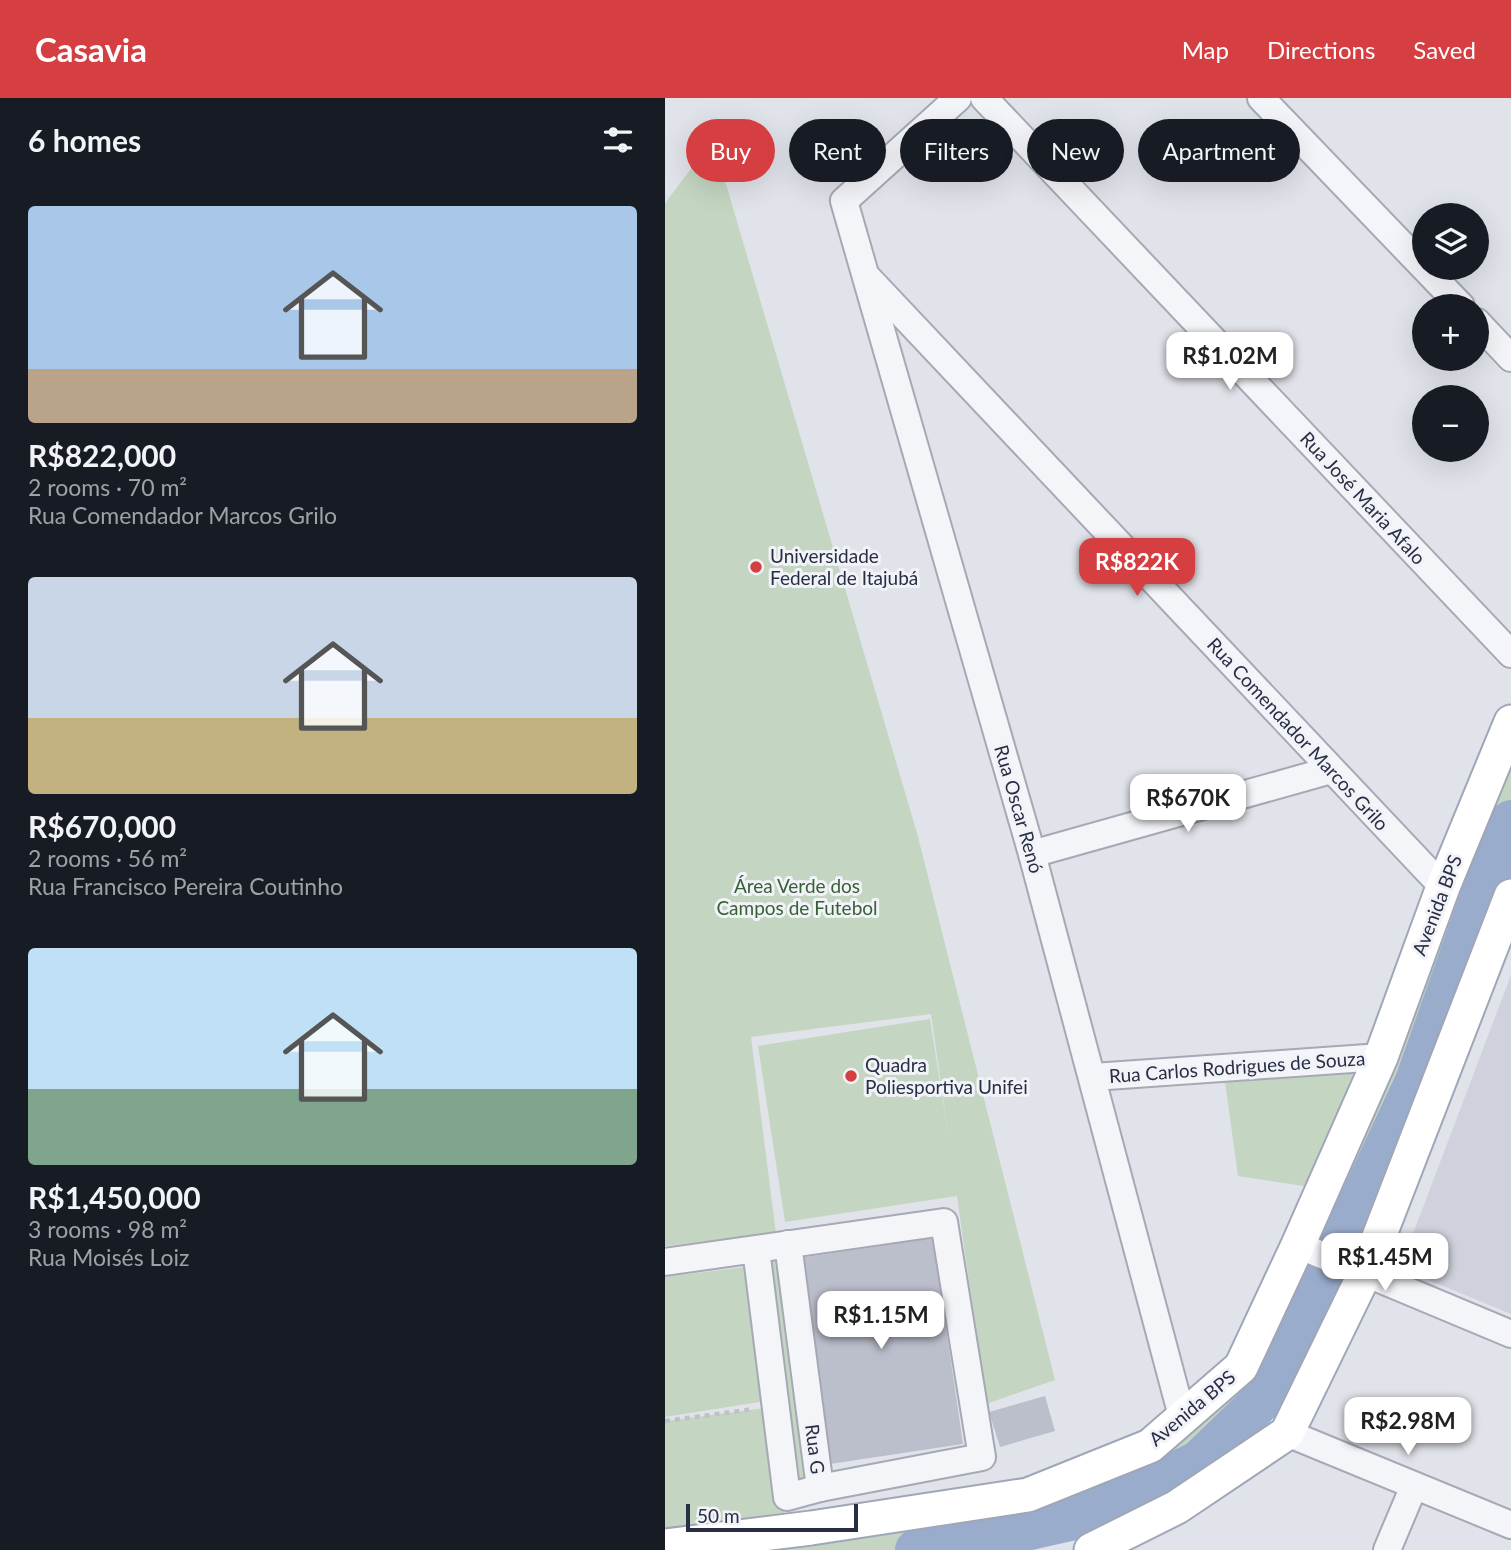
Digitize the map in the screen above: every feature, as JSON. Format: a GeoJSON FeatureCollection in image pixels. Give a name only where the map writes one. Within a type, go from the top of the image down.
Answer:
{"type":"FeatureCollection","features":[{"type":"Feature","properties":{"kind":"main road","name":"Avenida BPS"},"geometry":{"type":"LineString","coordinates":[[665,1546],[811,1528],[1028,1495],[1150,1446],[1241,1367],[1311,1251],[1443,887],[1511,722]]}},
{"type":"Feature","properties":{"kind":"main road"},"geometry":{"type":"LineString","coordinates":[[1091,1550],[1177,1507],[1287,1433],[1359,1270],[1511,896]]}},
{"type":"Feature","properties":{"kind":"street","name":"Rua Oscar Renó"},"geometry":{"type":"LineString","coordinates":[[958,98],[844,201],[1032,854],[1183,1420]]}},
{"type":"Feature","properties":{"kind":"street","name":"Rua José Maria Afalo"},"geometry":{"type":"LineString","coordinates":[[984,98],[1511,654]]}},
{"type":"Feature","properties":{"kind":"street"},"geometry":{"type":"LineString","coordinates":[[1261,98],[1449,294]]}},
{"type":"Feature","properties":{"kind":"street","name":"Rua Comendador Marcos Grilo"},"geometry":{"type":"LineString","coordinates":[[866,275],[1443,887]]}},
{"type":"Feature","properties":{"kind":"street"},"geometry":{"type":"LineString","coordinates":[[1489,335],[1511,358]]}},
{"type":"Feature","properties":{"kind":"street"},"geometry":{"type":"LineString","coordinates":[[1032,854],[1331,769]]}},
{"type":"Feature","properties":{"kind":"street","name":"Rua Carlos Rodrigues de Souza"},"geometry":{"type":"LineString","coordinates":[[1093,1077],[1381,1057]]}},
{"type":"Feature","properties":{"kind":"street"},"geometry":{"type":"LineString","coordinates":[[665,1262],[944,1222],[982,1457],[820,1488]]}},
{"type":"Feature","properties":{"kind":"street","name":"Rua G"},"geometry":{"type":"LineString","coordinates":[[756,1249],[787,1497],[820,1488],[788,1244]]}},
{"type":"Feature","properties":{"kind":"street"},"geometry":{"type":"LineString","coordinates":[[1311,1251],[1511,1334]]}},
{"type":"Feature","properties":{"kind":"street"},"geometry":{"type":"LineString","coordinates":[[1287,1433],[1511,1525]]}},
{"type":"Feature","properties":{"kind":"street"},"geometry":{"type":"LineString","coordinates":[[1387,1550],[1414,1486]]}},
{"type":"Feature","properties":{"kind":"path"},"geometry":{"type":"LineString","coordinates":[[665,1422],[776,1406]]}},
{"type":"Feature","properties":{"kind":"shaded area"},"geometry":{"type":"Polygon","coordinates":[[[1511,975],[1511,1314],[1412,1273],[1405,1255],[1511,975]]]}},
{"type":"Feature","properties":{"kind":"green space","name":"Área Verde dos Campos de Futebol"},"geometry":{"type":"Polygon","coordinates":[[[686,175],[686,182],[725,182],[917,833],[1055,1380],[986,1404],[957,1196],[785,1222],[758,1046],[930,1019],[949,1139],[931,1014],[751,1037],[776,1234],[665,1246],[665,203],[686,175]]]}},
{"type":"Feature","properties":{"kind":"green space"},"geometry":{"type":"Polygon","coordinates":[[[1511,741],[1511,867],[1359,1256],[1312,1238],[1511,741]]]}},
{"type":"Feature","properties":{"kind":"green space"},"geometry":{"type":"Polygon","coordinates":[[[1354,1071],[1310,1187],[1238,1176],[1225,1082],[1354,1071]]]}},
{"type":"Feature","properties":{"kind":"green space"},"geometry":{"type":"Polygon","coordinates":[[[787,1246],[817,1487],[787,1496],[757,1250],[787,1246]]]}},
{"type":"Feature","properties":{"kind":"green space"},"geometry":{"type":"Polygon","coordinates":[[[1299,1263],[1349,1278],[1268,1407],[1202,1469],[1090,1531],[988,1550],[738,1550],[1027,1498],[1222,1393],[1299,1263]]]}},
{"type":"Feature","properties":{"kind":"green space"},"geometry":{"type":"Polygon","coordinates":[[[745,1267],[765,1401],[665,1417],[665,1277],[745,1267]]]}},
{"type":"Feature","properties":{"kind":"green space"},"geometry":{"type":"Polygon","coordinates":[[[766,1408],[784,1513],[665,1529],[665,1421],[766,1408]]]}},
{"type":"Feature","properties":{"kind":"building"},"geometry":{"type":"Polygon","coordinates":[[[933,1238],[963,1444],[830,1464],[800,1258],[933,1238]]]}},
{"type":"Feature","properties":{"kind":"building"},"geometry":{"type":"Polygon","coordinates":[[[1045,1396],[1055,1431],[1000,1447],[989,1412],[1045,1396]]]}},
{"type":"Feature","properties":{"kind":"waterway"},"geometry":{"type":"LineString","coordinates":[[916,1550],[955,1546],[1074,1519],[1198,1462],[1259,1403],[1286,1360],[1416,1081],[1485,886],[1511,821]]}},
{"type":"Feature","properties":{"kind":"place","name":"Universidade Federal de Itajubá"},"geometry":{"type":"Point","coordinates":[756,567]}},
{"type":"Feature","properties":{"kind":"place","name":"Quadra Poliesportiva Unifei"},"geometry":{"type":"Point","coordinates":[851,1076]}}]}
